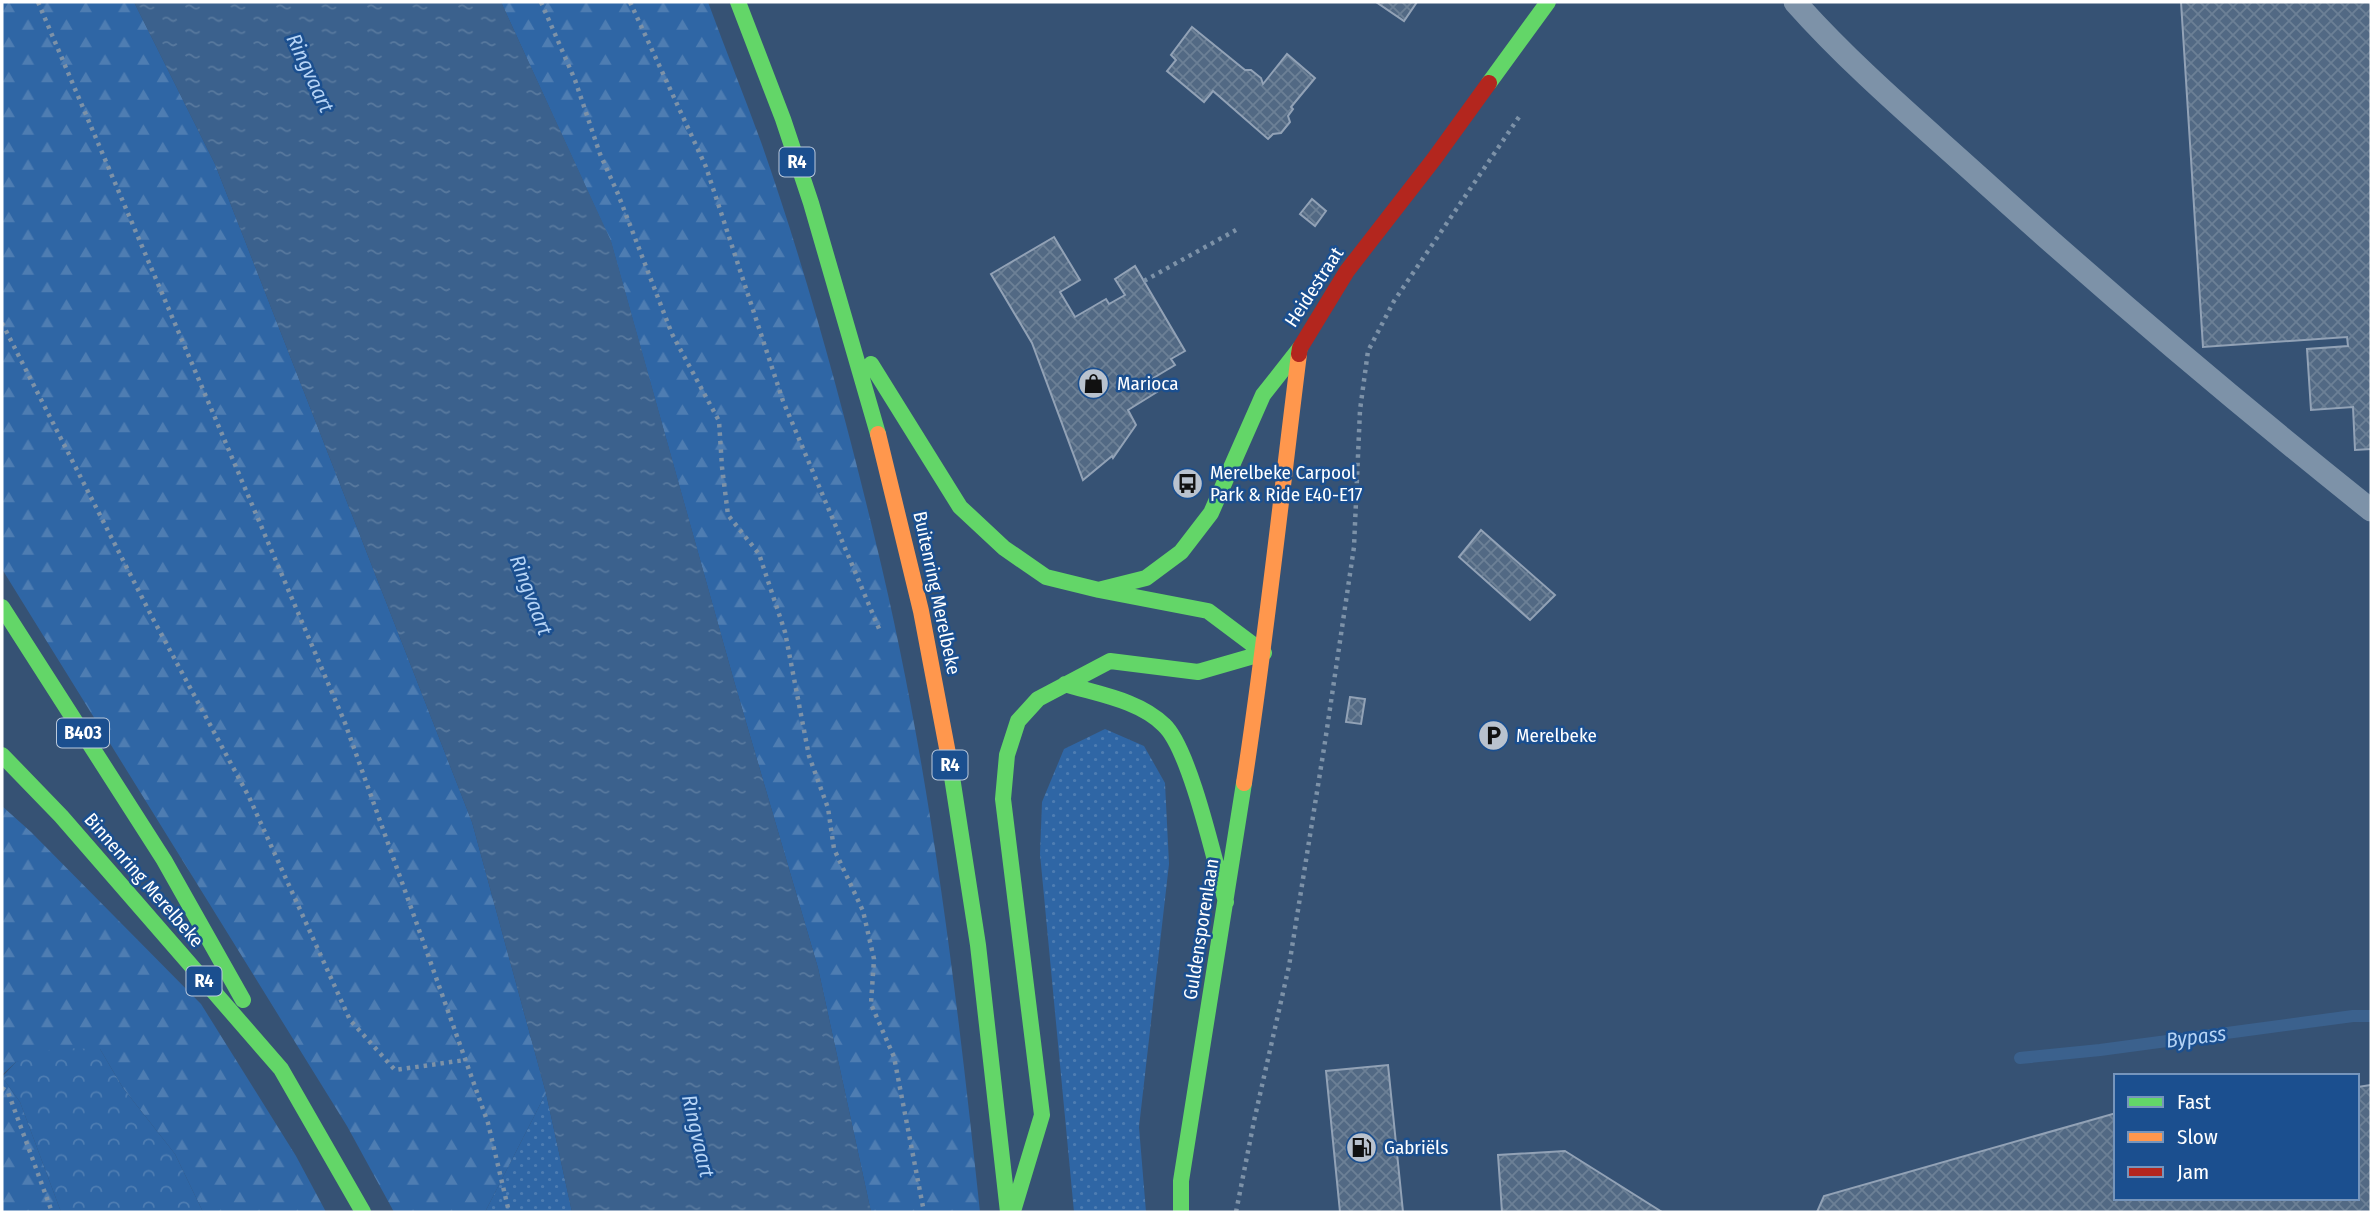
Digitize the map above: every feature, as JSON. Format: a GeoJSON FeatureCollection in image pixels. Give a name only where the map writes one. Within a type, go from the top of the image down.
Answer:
{"type":"FeatureCollection","features":[{"type":"Feature","properties":{"kind":"main road","name":"Buitenring Merelbeke"},"geometry":{"type":"LineString","coordinates":[[738,2],[789,135],[848,325],[903,534],[935,682],[965,852],[985,994],[1010,1212]]}},
{"type":"Feature","properties":{"kind":"main road","name":"Heidestraat"},"geometry":{"type":"LineString","coordinates":[[1265,653],[1272,570],[1300,348],[1347,271],[1434,159],[1548,2]]}},
{"type":"Feature","properties":{"kind":"main road"},"geometry":{"type":"LineString","coordinates":[[848,325],[960,507],[1004,548],[1046,577],[1208,611],[1265,653]]}},
{"type":"Feature","properties":{"kind":"main road"},"geometry":{"type":"LineString","coordinates":[[1099,590],[1146,578],[1181,552],[1211,513],[1263,395],[1300,348]]}},
{"type":"Feature","properties":{"kind":"main road","name":"B403"},"geometry":{"type":"LineString","coordinates":[[2,607],[164,860],[281,1069]]}},
{"type":"Feature","properties":{"kind":"main road"},"geometry":{"type":"LineString","coordinates":[[1010,1212],[1042,1115],[1003,799],[1007,755],[1018,721],[1038,699],[1111,661],[1198,673],[1265,653]]}},
{"type":"Feature","properties":{"kind":"main road","name":"Guldensporenlaan"},"geometry":{"type":"LineString","coordinates":[[1181,1212],[1181,1181],[1265,653]]}},
{"type":"Feature","properties":{"kind":"main road"},"geometry":{"type":"LineString","coordinates":[[1065,684],[1136,706],[1164,725],[1183,754],[1226,902]]}},
{"type":"Feature","properties":{"kind":"main road","name":"Binnenring Merelbeke"},"geometry":{"type":"LineString","coordinates":[[2,755],[61,816],[281,1069],[363,1212]]}},
{"type":"Feature","properties":{"kind":"lane"},"geometry":{"type":"LineString","coordinates":[[1795,2],[1829,41],[2053,244],[2263,423],[2371,510]]}},
{"type":"Feature","properties":{"kind":"path"},"geometry":{"type":"LineString","coordinates":[[38,2],[345,723],[488,1123],[509,1212]]}},
{"type":"Feature","properties":{"kind":"path"},"geometry":{"type":"LineString","coordinates":[[541,2],[575,80],[600,154],[672,334],[719,421],[728,515],[759,554],[785,632],[809,756],[828,808],[834,849],[863,911],[874,959],[871,1004],[894,1058],[924,1212]]}},
{"type":"Feature","properties":{"kind":"path"},"geometry":{"type":"LineString","coordinates":[[630,2],[706,167],[783,401],[885,641]]}},
{"type":"Feature","properties":{"kind":"path"},"geometry":{"type":"LineString","coordinates":[[1236,1212],[1289,966],[1325,742],[1354,547],[1360,410],[1368,351],[1394,301],[1526,106]]}},
{"type":"Feature","properties":{"kind":"path"},"geometry":{"type":"LineString","coordinates":[[1144,281],[1236,230]]}},
{"type":"Feature","properties":{"kind":"path"},"geometry":{"type":"LineString","coordinates":[[2,323],[152,617],[249,797],[350,1020],[395,1070],[465,1060]]}},
{"type":"Feature","properties":{"kind":"path"},"geometry":{"type":"LineString","coordinates":[[2,1088],[8,1092],[52,1212]]}},
{"type":"Feature","properties":{"kind":"green space"},"geometry":{"type":"Polygon","coordinates":[[[2,2],[134,2],[215,164],[472,822],[546,1093],[485,1212],[394,1212],[347,1126],[2,569],[2,2]]]}},
{"type":"Feature","properties":{"kind":"green space"},"geometry":{"type":"Polygon","coordinates":[[[501,2],[708,2],[778,190],[823,339],[894,622],[926,789],[939,874],[980,1212],[871,1212],[818,968],[611,242],[501,2]]]}},
{"type":"Feature","properties":{"kind":"green space"},"geometry":{"type":"Polygon","coordinates":[[[1105,729],[1144,746],[1165,783],[1169,864],[1139,1127],[1146,1212],[1074,1212],[1040,854],[1042,802],[1064,749],[1105,729]]]}},
{"type":"Feature","properties":{"kind":"green space"},"geometry":{"type":"Polygon","coordinates":[[[2,806],[201,1004],[296,1156],[326,1212],[203,1212],[175,1154],[123,1088],[100,1049],[16,1062],[2,1075],[2,806]]]}},
{"type":"Feature","properties":{"kind":"green space"},"geometry":{"type":"Polygon","coordinates":[[[55,1048],[100,1049],[123,1088],[175,1154],[203,1212],[61,1212],[20,1102],[2,1077],[16,1062],[55,1048]]]}},
{"type":"Feature","properties":{"kind":"green space"},"geometry":{"type":"Polygon","coordinates":[[[2,1077],[20,1102],[61,1212],[2,1212],[2,1077]]]}},
{"type":"Feature","properties":{"kind":"green space"},"geometry":{"type":"Polygon","coordinates":[[[546,1093],[572,1212],[485,1212],[546,1093]]]}},
{"type":"Feature","properties":{"kind":"water","name":"Ringvaart"},"geometry":{"type":"Polygon","coordinates":[[[134,2],[501,2],[611,241],[734,681],[818,968],[871,1212],[572,1212],[546,1093],[472,822],[215,164],[134,2]]]}},
{"type":"Feature","properties":{"kind":"building"},"geometry":{"type":"Polygon","coordinates":[[[1376,2],[1417,2],[1404,21],[1376,2]]]}},
{"type":"Feature","properties":{"kind":"building"},"geometry":{"type":"Polygon","coordinates":[[[2181,2],[2371,2],[2371,449],[2355,450],[2353,407],[2311,410],[2307,349],[2348,346],[2347,337],[2203,347],[2181,2]]]}},
{"type":"Feature","properties":{"kind":"building"},"geometry":{"type":"Polygon","coordinates":[[[1192,27],[1245,70],[1251,70],[1261,78],[1263,84],[1287,54],[1315,78],[1291,107],[1293,109],[1288,116],[1290,122],[1281,133],[1273,134],[1268,139],[1213,91],[1204,102],[1167,71],[1176,60],[1171,55],[1192,27]]]}},
{"type":"Feature","properties":{"kind":"building"},"geometry":{"type":"Polygon","coordinates":[[[1312,199],[1326,211],[1315,226],[1300,214],[1312,199]]]}},
{"type":"Feature","properties":{"kind":"building"},"geometry":{"type":"Polygon","coordinates":[[[1054,237],[1080,280],[1060,292],[1075,317],[1106,299],[1109,304],[1125,295],[1115,279],[1135,266],[1185,351],[1171,359],[1175,365],[1150,380],[1157,392],[1128,410],[1136,425],[1113,458],[1112,456],[1083,480],[1032,343],[991,274],[1054,237]]]}},
{"type":"Feature","properties":{"kind":"building"},"geometry":{"type":"Polygon","coordinates":[[[1481,530],[1555,595],[1530,620],[1459,557],[1481,530]]]}},
{"type":"Feature","properties":{"kind":"building"},"geometry":{"type":"Polygon","coordinates":[[[1350,697],[1365,699],[1361,724],[1346,722],[1350,697]]]}},
{"type":"Feature","properties":{"kind":"building"},"geometry":{"type":"Polygon","coordinates":[[[1388,1065],[1403,1212],[1340,1212],[1326,1071],[1388,1065]]]}},
{"type":"Feature","properties":{"kind":"building"},"geometry":{"type":"Polygon","coordinates":[[[2371,1085],[2371,1212],[1817,1212],[1824,1196],[2114,1114],[2114,1200],[2359,1200],[2359,1087],[2371,1085]]]}},
{"type":"Feature","properties":{"kind":"building"},"geometry":{"type":"Polygon","coordinates":[[[1565,1151],[1662,1212],[1502,1212],[1498,1155],[1565,1151]]]}},
{"type":"Feature","properties":{"kind":"waterway","name":"Bypass"},"geometry":{"type":"LineString","coordinates":[[2020,1058],[2353,1016],[2371,1016]]}},
{"type":"Feature","properties":{"kind":"traffic: fast"},"geometry":{"type":"LineString","coordinates":[[738,2],[783,119],[811,203],[878,434]]}},
{"type":"Feature","properties":{"kind":"traffic: fast"},"geometry":{"type":"LineString","coordinates":[[1489,83],[1548,2]]}},
{"type":"Feature","properties":{"kind":"traffic: fast"},"geometry":{"type":"LineString","coordinates":[[1102,589],[1146,578],[1181,552],[1211,513],[1263,395],[1300,348]]}},
{"type":"Feature","properties":{"kind":"traffic: fast"},"geometry":{"type":"LineString","coordinates":[[871,364],[960,507],[1004,548],[1046,577],[1208,611],[1264,653]]}},
{"type":"Feature","properties":{"kind":"traffic: fast"},"geometry":{"type":"LineString","coordinates":[[2,607],[164,860],[243,1000]]}},
{"type":"Feature","properties":{"kind":"traffic: fast"},"geometry":{"type":"LineString","coordinates":[[1014,1208],[1042,1115],[1003,799],[1007,755],[1018,721],[1038,699],[1110,661],[1198,672],[1264,653]]}},
{"type":"Feature","properties":{"kind":"traffic: fast"},"geometry":{"type":"LineString","coordinates":[[1065,684],[1142,709],[1164,725],[1174,738],[1192,781],[1226,902]]}},
{"type":"Feature","properties":{"kind":"traffic: fast"},"geometry":{"type":"LineString","coordinates":[[2,755],[61,816],[281,1069],[363,1212]]}},
{"type":"Feature","properties":{"kind":"traffic: fast"},"geometry":{"type":"LineString","coordinates":[[950,764],[978,945],[1008,1212]]}},
{"type":"Feature","properties":{"kind":"traffic: fast"},"geometry":{"type":"LineString","coordinates":[[1181,1212],[1181,1181],[1244,783]]}},
{"type":"Feature","properties":{"kind":"traffic: slow"},"geometry":{"type":"LineString","coordinates":[[1244,783],[1299,354]]}},
{"type":"Feature","properties":{"kind":"traffic: slow"},"geometry":{"type":"LineString","coordinates":[[878,434],[921,611],[950,764]]}},
{"type":"Feature","properties":{"kind":"traffic: jam"},"geometry":{"type":"LineString","coordinates":[[1299,354],[1300,348],[1347,271],[1489,83]]}},
{"type":"Feature","properties":{"kind":"place","name":"Marioca"},"geometry":{"type":"Point","coordinates":[1094,383]}},
{"type":"Feature","properties":{"kind":"place","name":"Merelbeke Carpool Park & Ride E40-E17"},"geometry":{"type":"Point","coordinates":[1187,483]}},
{"type":"Feature","properties":{"kind":"place","name":"Merelbeke"},"geometry":{"type":"Point","coordinates":[1493,735]}},
{"type":"Feature","properties":{"kind":"place","name":"Gabriëls"},"geometry":{"type":"Point","coordinates":[1361,1147]}}]}
